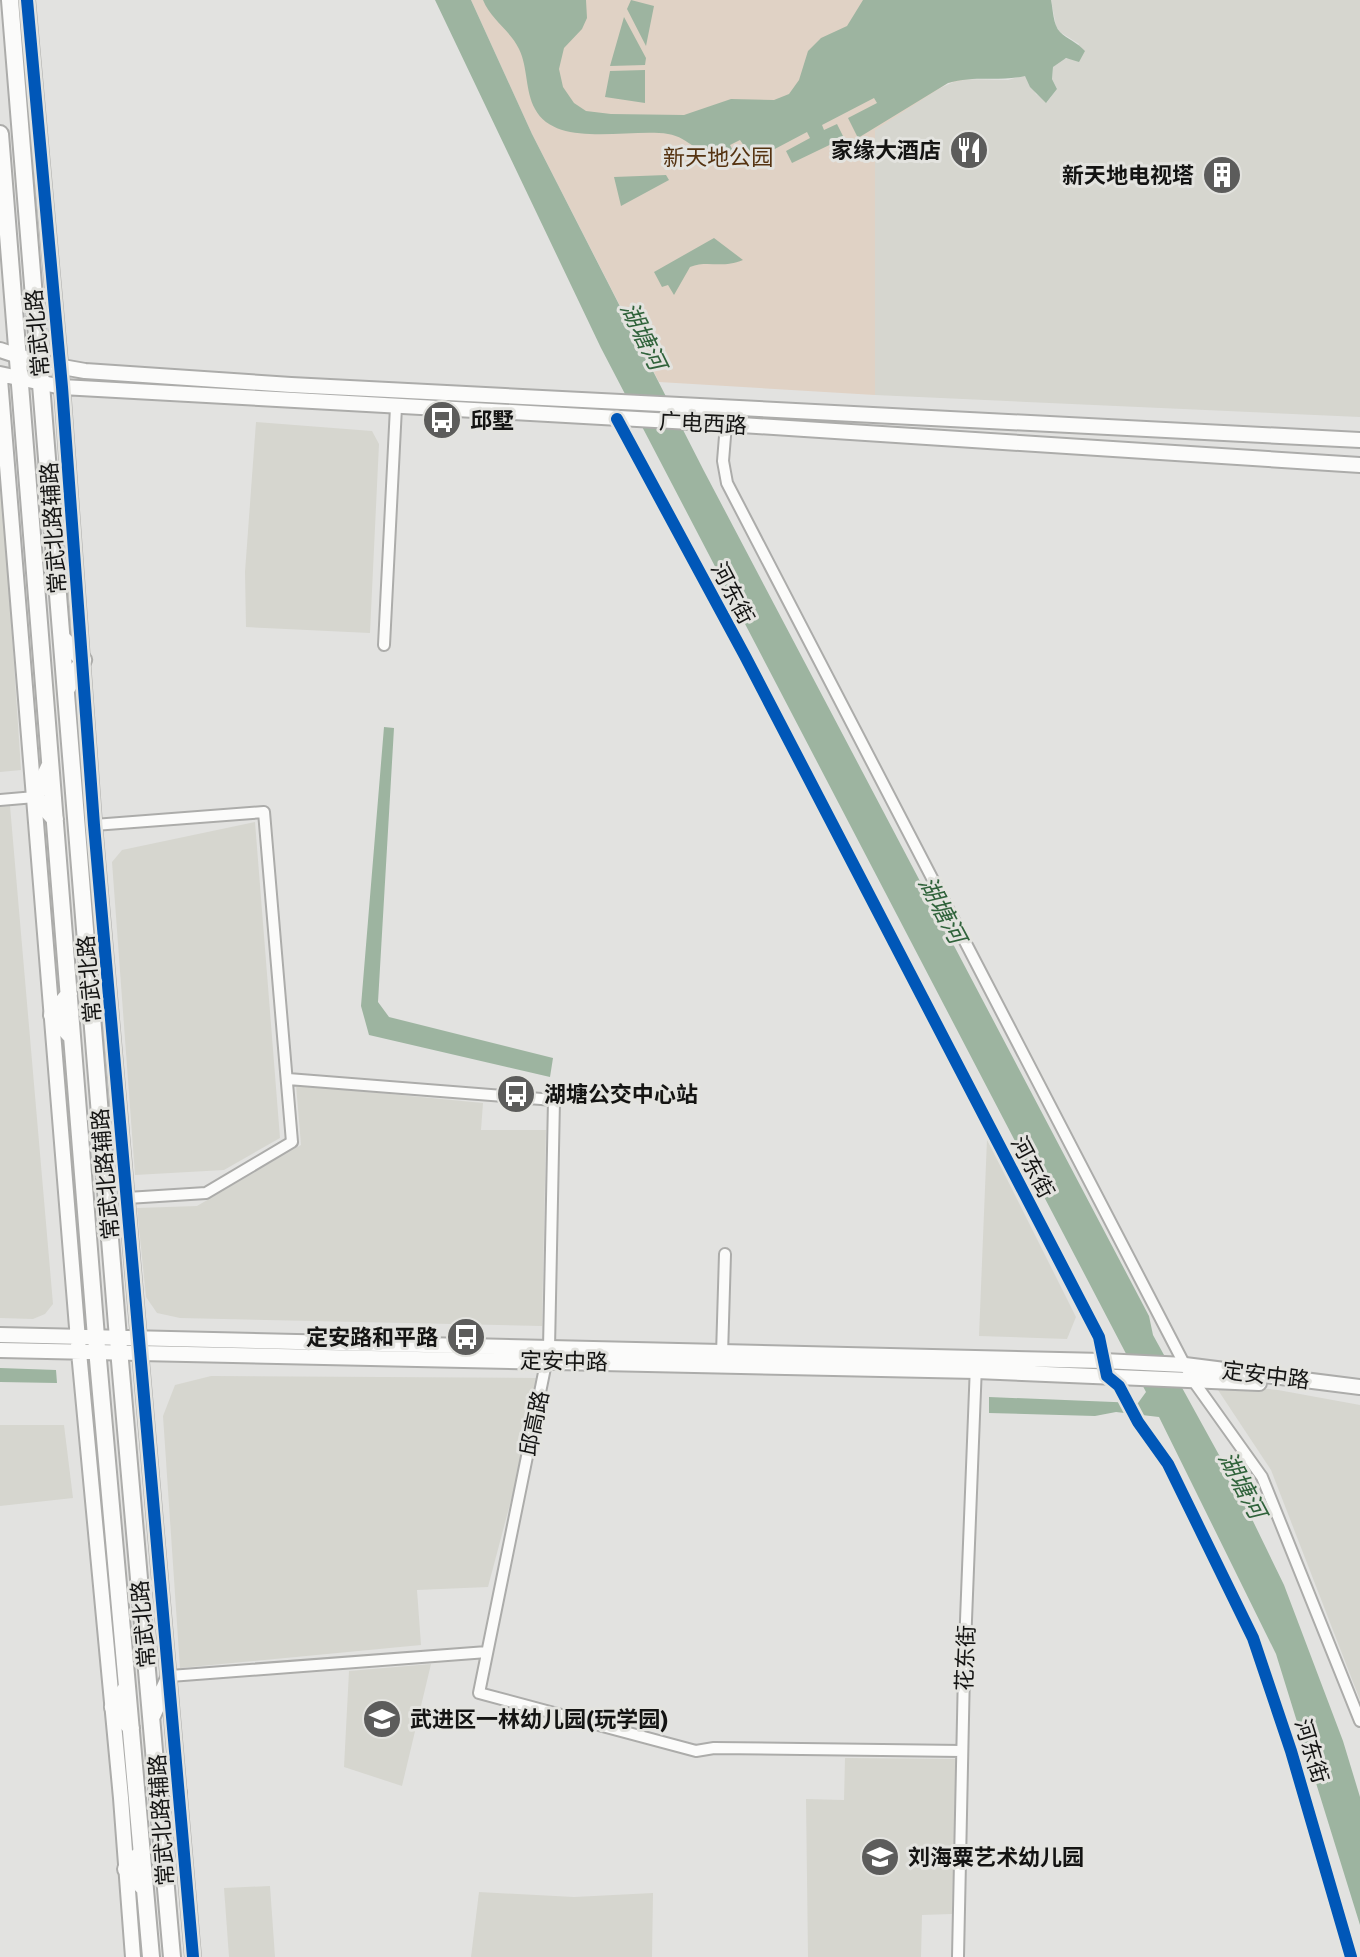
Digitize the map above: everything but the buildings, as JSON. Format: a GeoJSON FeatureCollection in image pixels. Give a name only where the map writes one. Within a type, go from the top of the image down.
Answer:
{"type":"FeatureCollection","features":[{"type":"Feature","properties":{"kind":"main road","name":"常武北路"},"geometry":{"type":"LineString","coordinates":[[10,0],[172,1957]]}},
{"type":"Feature","properties":{"kind":"main road"},"geometry":{"type":"LineString","coordinates":[[27,0],[60,366]]}},
{"type":"Feature","properties":{"kind":"main road","name":"常武北路"},"geometry":{"type":"LineString","coordinates":[[0,134],[97,1345],[151,1957]]}},
{"type":"Feature","properties":{"kind":"main road","name":"广电西路"},"geometry":{"type":"LineString","coordinates":[[0,350],[40,363],[85,371],[291,385],[1360,440]]}},
{"type":"Feature","properties":{"kind":"main road","name":"常武北路辅路"},"geometry":{"type":"LineString","coordinates":[[60,366],[94,825],[193,1957]]}},
{"type":"Feature","properties":{"kind":"main road","name":"广电西路"},"geometry":{"type":"LineString","coordinates":[[0,377],[62,387],[726,424],[1360,465]]}},
{"type":"Feature","properties":{"kind":"main road","name":"常武北路辅路"},"geometry":{"type":"LineString","coordinates":[[0,377],[133,1957]]}},
{"type":"Feature","properties":{"kind":"main road"},"geometry":{"type":"LineString","coordinates":[[62,638],[83,660],[66,690]]}},
{"type":"Feature","properties":{"kind":"main road"},"geometry":{"type":"LineString","coordinates":[[51,763],[35,797],[55,819]]}},
{"type":"Feature","properties":{"kind":"main road"},"geometry":{"type":"LineString","coordinates":[[69,994],[52,1015],[72,1037]]}},
{"type":"Feature","properties":{"kind":"main road","name":"定安中路"},"geometry":{"type":"LineString","coordinates":[[0,1335],[97,1345],[976,1365],[1119,1375]]}},
{"type":"Feature","properties":{"kind":"main road","name":"定安中路"},"geometry":{"type":"LineString","coordinates":[[0,1350],[79,1344]]}},
{"type":"Feature","properties":{"kind":"main road","name":"定安中路"},"geometry":{"type":"LineString","coordinates":[[976,1365],[1103,1361],[1119,1375]]}},
{"type":"Feature","properties":{"kind":"main road"},"geometry":{"type":"LineString","coordinates":[[1119,1375],[1183,1372]]}},
{"type":"Feature","properties":{"kind":"main road","name":"定安中路"},"geometry":{"type":"LineString","coordinates":[[1183,1372],[1360,1387]]}},
{"type":"Feature","properties":{"kind":"main road","name":"定安中路"},"geometry":{"type":"LineString","coordinates":[[1183,1372],[1360,1396]]}},
{"type":"Feature","properties":{"kind":"main road"},"geometry":{"type":"LineString","coordinates":[[151,1717],[170,1676]]}},
{"type":"Feature","properties":{"kind":"main road"},"geometry":{"type":"LineString","coordinates":[[127,1687],[113,1707],[131,1728]]}},
{"type":"Feature","properties":{"kind":"main road"},"geometry":{"type":"LineString","coordinates":[[155,1758],[178,1793]]}},
{"type":"Feature","properties":{"kind":"main road"},"geometry":{"type":"LineString","coordinates":[[142,1852],[126,1869],[145,1889]]}},
{"type":"Feature","properties":{"kind":"street"},"geometry":{"type":"LineString","coordinates":[[384,645],[396,407]]}},
{"type":"Feature","properties":{"kind":"street","name":"河东街"},"geometry":{"type":"LineString","coordinates":[[617,419],[745,656],[1099,1337],[1103,1361]]}},
{"type":"Feature","properties":{"kind":"street"},"geometry":{"type":"LineString","coordinates":[[726,424],[723,461],[727,483],[1183,1372],[1262,1477],[1360,1721]]}},
{"type":"Feature","properties":{"kind":"street"},"geometry":{"type":"LineString","coordinates":[[0,800],[35,797]]}},
{"type":"Feature","properties":{"kind":"street"},"geometry":{"type":"LineString","coordinates":[[94,825],[264,812],[288,1079],[292,1142],[206,1193],[127,1198]]}},
{"type":"Feature","properties":{"kind":"street","name":"邱高路"},"geometry":{"type":"LineString","coordinates":[[288,1079],[554,1100],[548,1354],[479,1693],[696,1751],[714,1748],[962,1751]]}},
{"type":"Feature","properties":{"kind":"street"},"geometry":{"type":"LineString","coordinates":[[721,1359],[725,1254]]}},
{"type":"Feature","properties":{"kind":"street","name":"花东街"},"geometry":{"type":"LineString","coordinates":[[958,1957],[976,1365]]}},
{"type":"Feature","properties":{"kind":"street","name":"河东街"},"geometry":{"type":"LineString","coordinates":[[1119,1375],[1138,1422],[1168,1464],[1253,1638],[1291,1751],[1351,1957]]}},
{"type":"Feature","properties":{"kind":"street"},"geometry":{"type":"LineString","coordinates":[[170,1676],[487,1652]]}},
{"type":"Feature","properties":{"kind":"shaded area"},"geometry":{"type":"Polygon","coordinates":[[[435,0],[471,0],[532,134],[704,471],[1149,1316],[1153,1335],[1235,1484],[1284,1585],[1343,1741],[1360,1797],[1360,1925],[1276,1654],[1159,1417],[1116,1412],[1095,1416],[989,1413],[989,1397],[1138,1403],[1146,1392],[601,348],[435,0]]]}},
{"type":"Feature","properties":{"kind":"shaded area"},"geometry":{"type":"Polygon","coordinates":[[[483,0],[586,0],[587,18],[582,29],[564,48],[559,69],[563,87],[574,103],[586,111],[611,114],[684,115],[731,99],[774,100],[789,94],[799,80],[808,51],[821,38],[847,26],[863,0],[1051,0],[1058,29],[1085,51],[1079,62],[1066,58],[1053,67],[1052,79],[1057,89],[1046,103],[1030,87],[1025,76],[958,81],[948,83],[858,138],[848,118],[877,103],[874,98],[822,125],[824,130],[837,124],[844,138],[792,163],[786,151],[810,138],[807,132],[754,160],[740,140],[730,145],[734,153],[714,156],[668,134],[576,133],[559,129],[545,121],[532,102],[519,49],[483,0]]]}},
{"type":"Feature","properties":{"kind":"shaded area"},"geometry":{"type":"Polygon","coordinates":[[[631,0],[654,6],[646,46],[627,9],[631,0]]]}},
{"type":"Feature","properties":{"kind":"shaded area"},"geometry":{"type":"Polygon","coordinates":[[[1051,0],[1360,0],[1360,417],[875,395],[874,129],[938,89],[960,79],[1008,80],[1025,75],[1036,94],[1047,102],[1057,89],[1052,79],[1053,67],[1061,59],[1073,58],[1079,44],[1056,26],[1051,0]]]}},
{"type":"Feature","properties":{"kind":"shaded area"},"geometry":{"type":"Polygon","coordinates":[[[624,17],[646,58],[645,65],[610,66],[624,17]]]}},
{"type":"Feature","properties":{"kind":"shaded area"},"geometry":{"type":"Polygon","coordinates":[[[645,70],[645,103],[605,97],[610,71],[645,70]]]}},
{"type":"Feature","properties":{"kind":"shaded area"},"geometry":{"type":"Polygon","coordinates":[[[666,175],[669,180],[621,206],[614,177],[666,175]]]}},
{"type":"Feature","properties":{"kind":"shaded area"},"geometry":{"type":"Polygon","coordinates":[[[714,238],[743,260],[690,267],[674,295],[668,285],[662,287],[654,272],[714,238]]]}},
{"type":"Feature","properties":{"kind":"shaded area"},"geometry":{"type":"Polygon","coordinates":[[[256,422],[372,431],[379,444],[370,633],[246,627],[245,572],[256,422]]]}},
{"type":"Feature","properties":{"kind":"shaded area"},"geometry":{"type":"Polygon","coordinates":[[[0,452],[21,770],[0,772],[0,452]]]}},
{"type":"Feature","properties":{"kind":"shaded area"},"geometry":{"type":"Polygon","coordinates":[[[384,727],[394,728],[378,1002],[389,1017],[553,1058],[550,1077],[369,1035],[361,1006],[384,727]]]}},
{"type":"Feature","properties":{"kind":"shaded area"},"geometry":{"type":"Polygon","coordinates":[[[10,806],[53,1304],[45,1314],[33,1319],[0,1318],[0,807],[10,806]]]}},
{"type":"Feature","properties":{"kind":"shaded area"},"geometry":{"type":"Polygon","coordinates":[[[255,822],[280,1138],[224,1170],[135,1175],[112,862],[122,850],[255,822]]]}},
{"type":"Feature","properties":{"kind":"shaded area"},"geometry":{"type":"Polygon","coordinates":[[[296,1085],[483,1103],[481,1130],[546,1130],[542,1326],[180,1318],[157,1313],[146,1297],[137,1208],[197,1206],[301,1145],[296,1085]]]}},
{"type":"Feature","properties":{"kind":"shaded area"},"geometry":{"type":"Polygon","coordinates":[[[987,1139],[1076,1317],[1067,1339],[979,1336],[987,1139]]]}},
{"type":"Feature","properties":{"kind":"shaded area"},"geometry":{"type":"Polygon","coordinates":[[[0,1368],[56,1370],[57,1383],[0,1382],[0,1368]]]}},
{"type":"Feature","properties":{"kind":"shaded area"},"geometry":{"type":"Polygon","coordinates":[[[211,1376],[536,1378],[515,1485],[488,1587],[417,1590],[421,1645],[180,1668],[163,1416],[175,1385],[211,1376]]]}},
{"type":"Feature","properties":{"kind":"shaded area"},"geometry":{"type":"Polygon","coordinates":[[[1222,1384],[1278,1390],[1360,1405],[1360,1700],[1271,1470],[1218,1390],[1222,1384]]]}},
{"type":"Feature","properties":{"kind":"shaded area"},"geometry":{"type":"Polygon","coordinates":[[[0,1425],[64,1425],[73,1498],[0,1506],[0,1425]]]}},
{"type":"Feature","properties":{"kind":"shaded area","name":"武进区一林幼儿园(玩学园)"},"geometry":{"type":"Polygon","coordinates":[[[431,1664],[402,1786],[344,1767],[349,1671],[431,1664]]]}},
{"type":"Feature","properties":{"kind":"shaded area","name":"刘海粟艺术幼儿园"},"geometry":{"type":"Polygon","coordinates":[[[845,1758],[956,1759],[952,1914],[922,1915],[921,1957],[808,1957],[806,1799],[844,1800],[845,1758]]]}},
{"type":"Feature","properties":{"kind":"shaded area"},"geometry":{"type":"Polygon","coordinates":[[[270,1886],[275,1957],[229,1957],[224,1888],[270,1886]]]}},
{"type":"Feature","properties":{"kind":"shaded area"},"geometry":{"type":"Polygon","coordinates":[[[479,1892],[574,1897],[653,1893],[652,1957],[471,1957],[479,1892]]]}},
{"type":"Feature","properties":{"kind":"green space","name":"新天地公园"},"geometry":{"type":"Polygon","coordinates":[[[471,0],[1029,0],[973,78],[948,83],[875,130],[875,395],[659,382],[532,134],[471,0]]]}},
{"type":"Feature","properties":{"kind":"cycle path"},"geometry":{"type":"LineString","coordinates":[[27,0],[62,387],[94,825],[193,1957]]}},
{"type":"Feature","properties":{"kind":"cycle path"},"geometry":{"type":"LineString","coordinates":[[617,419],[745,656],[1099,1337],[1107,1376],[1119,1386],[1138,1422],[1168,1464],[1253,1638],[1291,1751],[1351,1957]]}},
{"type":"Feature","properties":{"kind":"place","name":"家缘大酒店"},"geometry":{"type":"Point","coordinates":[969,150]}},
{"type":"Feature","properties":{"kind":"place","name":"新天地电视塔"},"geometry":{"type":"Point","coordinates":[1222,175]}},
{"type":"Feature","properties":{"kind":"place","name":"邱墅"},"geometry":{"type":"Point","coordinates":[442,420]}},
{"type":"Feature","properties":{"kind":"place","name":"湖塘公交中心站"},"geometry":{"type":"Point","coordinates":[516,1094]}},
{"type":"Feature","properties":{"kind":"place","name":"定安路和平路"},"geometry":{"type":"Point","coordinates":[466,1337]}},
{"type":"Feature","properties":{"kind":"place","name":"武进区一林幼儿园(玩学园)"},"geometry":{"type":"Point","coordinates":[382,1719]}},
{"type":"Feature","properties":{"kind":"place","name":"刘海粟艺术幼儿园"},"geometry":{"type":"Point","coordinates":[880,1857]}},
{"type":"Feature","properties":{"kind":"water label","name":"湖塘河"},"geometry":{"type":"Point","coordinates":[643,336]}},
{"type":"Feature","properties":{"kind":"water label","name":"湖塘河"},"geometry":{"type":"Point","coordinates":[942,910]}},
{"type":"Feature","properties":{"kind":"water label","name":"湖塘河"},"geometry":{"type":"Point","coordinates":[1242,1485]}}]}
